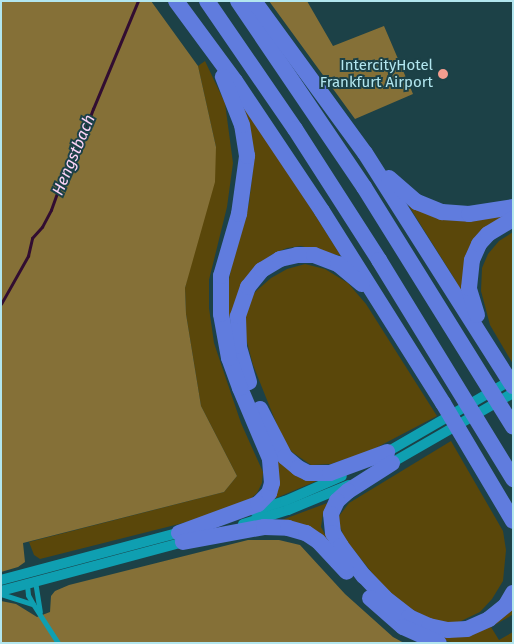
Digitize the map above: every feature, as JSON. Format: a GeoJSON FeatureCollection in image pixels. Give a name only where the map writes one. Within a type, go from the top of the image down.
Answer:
{"type":"FeatureCollection","features":[{"type":"Feature","properties":{"kind":"highway"},"geometry":{"type":"LineString","coordinates":[[176,1],[264,123],[386,312],[512,522]]}},
{"type":"Feature","properties":{"kind":"highway"},"geometry":{"type":"LineString","coordinates":[[207,1],[294,129],[358,228],[513,479]]}},
{"type":"Feature","properties":{"kind":"highway"},"geometry":{"type":"LineString","coordinates":[[238,1],[364,187],[513,426]]}},
{"type":"Feature","properties":{"kind":"highway"},"geometry":{"type":"LineString","coordinates":[[254,1],[365,153],[508,375]]}},
{"type":"Feature","properties":{"kind":"highway"},"geometry":{"type":"LineString","coordinates":[[181,538],[258,504],[269,493],[272,477],[270,460],[234,373],[222,324],[219,296],[221,276],[240,206],[247,156],[242,125],[235,105],[204,39]]}},
{"type":"Feature","properties":{"kind":"highway"},"geometry":{"type":"LineString","coordinates":[[365,153],[406,194],[427,208],[463,214],[513,207]]}},
{"type":"Feature","properties":{"kind":"highway"},"geometry":{"type":"LineString","coordinates":[[513,219],[494,229],[482,241],[472,260],[468,276],[471,301],[513,386]]}},
{"type":"Feature","properties":{"kind":"highway"},"geometry":{"type":"LineString","coordinates":[[386,312],[356,277],[338,264],[320,256],[297,255],[268,266],[252,281],[239,308],[237,325],[239,346],[250,384],[274,439],[293,464],[308,472],[330,473],[389,457]]}},
{"type":"Feature","properties":{"kind":"highway"},"geometry":{"type":"LineString","coordinates":[[389,457],[348,490],[337,501],[331,514],[331,525],[337,540],[370,582],[385,598],[409,617],[429,626],[448,630],[467,628],[489,619],[506,605],[513,592]]}},
{"type":"Feature","properties":{"kind":"highway"},"geometry":{"type":"LineString","coordinates":[[181,538],[278,526],[299,530],[312,537],[327,549],[368,596],[396,622],[417,635],[439,643]]}},
{"type":"Feature","properties":{"kind":"main road"},"geometry":{"type":"LineString","coordinates":[[389,457],[508,375]]}},
{"type":"Feature","properties":{"kind":"main road"},"geometry":{"type":"LineString","coordinates":[[1,592],[181,538],[285,501],[446,432],[513,393]]}},
{"type":"Feature","properties":{"kind":"main road"},"geometry":{"type":"LineString","coordinates":[[1,580],[181,538]]}},
{"type":"Feature","properties":{"kind":"street"},"geometry":{"type":"LineString","coordinates":[[30,572],[31,584],[40,615]]}},
{"type":"Feature","properties":{"kind":"street"},"geometry":{"type":"LineString","coordinates":[[30,572],[31,584],[28,595],[58,643]]}},
{"type":"Feature","properties":{"kind":"street"},"geometry":{"type":"LineString","coordinates":[[1,592],[32,604]]}},
{"type":"Feature","properties":{"kind":"shaded area"},"geometry":{"type":"Polygon","coordinates":[[[1,1],[151,1],[198,66],[216,147],[215,182],[185,288],[186,314],[201,406],[237,476],[224,492],[23,543],[25,562],[18,567],[1,572],[1,1]]]}},
{"type":"Feature","properties":{"kind":"shaded area"},"geometry":{"type":"Polygon","coordinates":[[[269,1],[307,1],[333,46],[384,26],[413,94],[355,119],[269,1]]]}},
{"type":"Feature","properties":{"kind":"shaded area"},"geometry":{"type":"Polygon","coordinates":[[[205,61],[225,103],[233,163],[227,207],[209,280],[209,308],[214,343],[241,423],[263,472],[262,483],[257,493],[248,501],[199,519],[40,559],[34,555],[29,542],[224,492],[237,476],[201,406],[186,314],[185,288],[216,147],[198,66],[205,61]]]}},
{"type":"Feature","properties":{"kind":"shaded area"},"geometry":{"type":"Polygon","coordinates":[[[236,90],[341,256],[301,246],[287,248],[271,255],[243,281],[228,321],[226,299],[231,268],[249,203],[253,169],[236,90]]]}},
{"type":"Feature","properties":{"kind":"shaded area"},"geometry":{"type":"Polygon","coordinates":[[[405,200],[506,216],[475,240],[470,307],[454,278],[405,200]]]}},
{"type":"Feature","properties":{"kind":"shaded area"},"geometry":{"type":"Polygon","coordinates":[[[513,232],[513,364],[490,325],[481,291],[482,268],[488,254],[499,241],[513,232]]]}},
{"type":"Feature","properties":{"kind":"shaded area"},"geometry":{"type":"Polygon","coordinates":[[[305,264],[325,269],[348,283],[366,304],[437,416],[370,451],[331,464],[311,465],[292,452],[283,440],[253,365],[244,331],[247,307],[255,292],[271,278],[287,269],[305,264]]]}},
{"type":"Feature","properties":{"kind":"shaded area"},"geometry":{"type":"Polygon","coordinates":[[[265,436],[319,480],[269,501],[265,436]]]}},
{"type":"Feature","properties":{"kind":"shaded area"},"geometry":{"type":"Polygon","coordinates":[[[451,441],[503,531],[506,550],[503,581],[492,599],[480,612],[457,623],[435,621],[411,609],[384,588],[345,539],[340,527],[339,516],[349,503],[451,441]]]}},
{"type":"Feature","properties":{"kind":"shaded area"},"geometry":{"type":"Polygon","coordinates":[[[330,502],[323,513],[321,527],[332,547],[276,522],[330,502]]]}},
{"type":"Feature","properties":{"kind":"shaded area"},"geometry":{"type":"Polygon","coordinates":[[[248,540],[279,540],[300,545],[345,594],[393,637],[404,643],[1,643],[1,601],[16,604],[37,617],[50,612],[51,596],[55,591],[69,585],[248,540]]]}},
{"type":"Feature","properties":{"kind":"shaded area"},"geometry":{"type":"Polygon","coordinates":[[[379,599],[450,636],[513,603],[512,615],[491,627],[499,640],[513,632],[513,643],[457,643],[440,640],[379,599]]]}},
{"type":"Feature","properties":{"kind":"waterway","name":"Hengstbach"},"geometry":{"type":"LineString","coordinates":[[1,304],[28,256],[32,238],[42,227],[51,210],[66,168],[82,139],[138,1]]}},
{"type":"Feature","properties":{"kind":"place","name":"IntercityHotel Frankfurt Airport"},"geometry":{"type":"Point","coordinates":[443,74]}}]}
